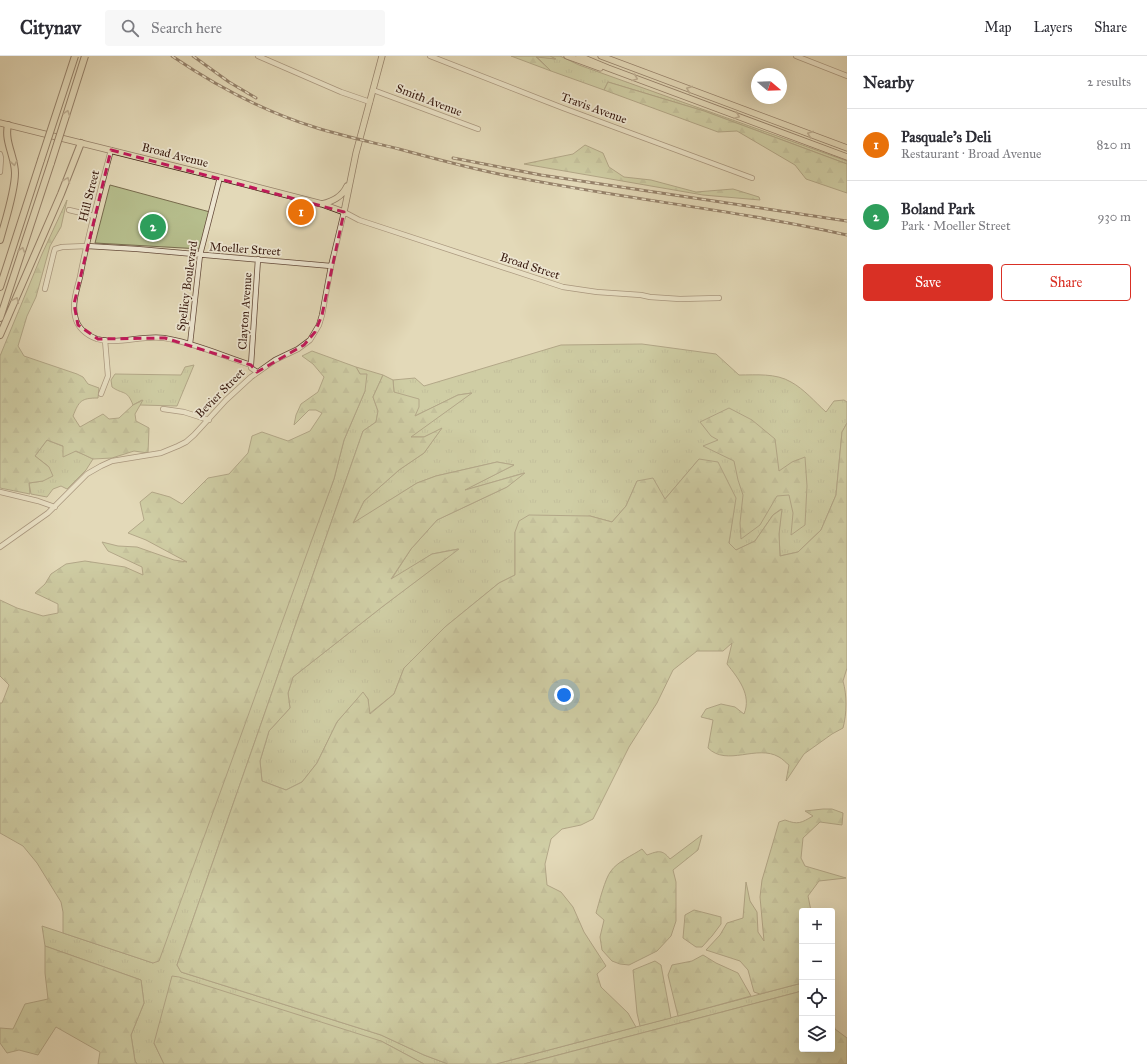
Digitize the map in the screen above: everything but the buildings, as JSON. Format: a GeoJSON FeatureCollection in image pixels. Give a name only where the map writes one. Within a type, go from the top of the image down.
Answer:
{"type":"FeatureCollection","features":[{"type":"Feature","properties":{"kind":"highway"},"geometry":{"type":"LineString","coordinates":[[0,287],[75,56]]}},
{"type":"Feature","properties":{"kind":"highway"},"geometry":{"type":"LineString","coordinates":[[0,318],[85,56]]}},
{"type":"Feature","properties":{"kind":"highway"},"geometry":{"type":"LineString","coordinates":[[0,240],[15,176],[13,159],[7,136],[8,125]]}},
{"type":"Feature","properties":{"kind":"highway"},"geometry":{"type":"LineString","coordinates":[[0,335],[61,194],[81,143]]}},
{"type":"Feature","properties":{"kind":"main road","name":"Bevier Street"},"geometry":{"type":"LineString","coordinates":[[344,212],[350,178],[382,56]]}},
{"type":"Feature","properties":{"kind":"main road"},"geometry":{"type":"LineString","coordinates":[[567,56],[594,67],[623,74]]}},
{"type":"Feature","properties":{"kind":"main road"},"geometry":{"type":"LineString","coordinates":[[579,56],[623,74],[847,157]]}},
{"type":"Feature","properties":{"kind":"main road"},"geometry":{"type":"LineString","coordinates":[[602,56],[847,148]]}},
{"type":"Feature","properties":{"kind":"main road","name":"Broad Avenue"},"geometry":{"type":"LineString","coordinates":[[0,123],[220,177],[322,204],[344,212]]}},
{"type":"Feature","properties":{"kind":"main road"},"geometry":{"type":"LineString","coordinates":[[322,204],[339,197],[346,189],[350,178]]}},
{"type":"Feature","properties":{"kind":"street"},"geometry":{"type":"LineString","coordinates":[[258,56],[370,102]]}},
{"type":"Feature","properties":{"kind":"street","name":"Travis Avenue"},"geometry":{"type":"LineString","coordinates":[[430,56],[563,108],[752,178]]}},
{"type":"Feature","properties":{"kind":"street"},"geometry":{"type":"LineString","coordinates":[[796,56],[847,76]]}},
{"type":"Feature","properties":{"kind":"street","name":"Smith Avenue"},"geometry":{"type":"LineString","coordinates":[[373,90],[478,129]]}},
{"type":"Feature","properties":{"kind":"street","name":"Hill Street"},"geometry":{"type":"LineString","coordinates":[[87,246],[111,150]]}},
{"type":"Feature","properties":{"kind":"street"},"geometry":{"type":"LineString","coordinates":[[0,154],[0,172]]}},
{"type":"Feature","properties":{"kind":"street","name":"Spellicy Boulevard"},"geometry":{"type":"LineString","coordinates":[[87,246],[74,304],[74,314],[78,325],[82,329],[92,337],[105,340],[155,337],[190,344],[200,255],[220,177]]}},
{"type":"Feature","properties":{"kind":"street"},"geometry":{"type":"LineString","coordinates":[[69,210],[94,216]]}},
{"type":"Feature","properties":{"kind":"street","name":"Bevier Street"},"geometry":{"type":"LineString","coordinates":[[0,547],[44,517],[87,474],[101,466],[112,461],[139,458],[160,453],[178,446],[194,435],[238,388],[256,372],[275,360],[298,349],[312,337],[319,325],[322,315],[331,266],[344,212]]}},
{"type":"Feature","properties":{"kind":"street","name":"Broad Street"},"geometry":{"type":"LineString","coordinates":[[344,212],[359,220],[564,287],[650,297],[680,299],[719,298]]}},
{"type":"Feature","properties":{"kind":"street","name":"Moeller Street"},"geometry":{"type":"LineString","coordinates":[[45,289],[55,249],[62,247],[87,246],[137,249],[331,266]]}},
{"type":"Feature","properties":{"kind":"street","name":"Clayton Avenue"},"geometry":{"type":"LineString","coordinates":[[251,365],[258,260]]}},
{"type":"Feature","properties":{"kind":"street"},"geometry":{"type":"LineString","coordinates":[[101,394],[108,376],[105,340]]}},
{"type":"Feature","properties":{"kind":"street"},"geometry":{"type":"LineString","coordinates":[[190,344],[251,365],[251,368],[256,372]]}},
{"type":"Feature","properties":{"kind":"street"},"geometry":{"type":"LineString","coordinates":[[163,409],[184,412],[209,420]]}},
{"type":"Feature","properties":{"kind":"street"},"geometry":{"type":"LineString","coordinates":[[0,492],[38,501],[55,507]]}},
{"type":"Feature","properties":{"kind":"highlighted area"},"geometry":{"type":"Polygon","coordinates":[[[111,150],[344,212],[322,315],[315,332],[304,345],[257,372],[251,365],[165,338],[98,339],[78,325],[74,304],[111,150]]]}},
{"type":"Feature","properties":{"kind":"green space"},"geometry":{"type":"Polygon","coordinates":[[[511,56],[550,56],[556,59],[536,57],[551,71],[511,56]]]}},
{"type":"Feature","properties":{"kind":"green space"},"geometry":{"type":"Polygon","coordinates":[[[536,56],[555,59],[550,56],[560,56],[579,65],[847,161],[847,164],[704,111],[608,82],[604,90],[551,71],[536,56]]]}},
{"type":"Feature","properties":{"kind":"green space"},"geometry":{"type":"Polygon","coordinates":[[[608,82],[704,111],[847,164],[847,193],[806,179],[795,165],[737,131],[718,132],[604,90],[608,82]]]}},
{"type":"Feature","properties":{"kind":"green space"},"geometry":{"type":"Polygon","coordinates":[[[585,145],[603,153],[609,167],[624,177],[651,180],[696,192],[733,189],[759,197],[760,200],[703,195],[524,164],[573,154],[585,145]]]}},
{"type":"Feature","properties":{"kind":"green space"},"geometry":{"type":"Polygon","coordinates":[[[110,185],[210,212],[201,249],[95,243],[110,185]]]}},
{"type":"Feature","properties":{"kind":"green space"},"geometry":{"type":"Polygon","coordinates":[[[67,200],[61,227],[50,246],[36,297],[27,316],[18,346],[24,356],[77,374],[83,377],[88,384],[99,388],[98,398],[81,401],[77,407],[73,416],[80,427],[103,414],[109,419],[119,418],[133,405],[143,400],[135,414],[136,421],[149,428],[148,453],[134,451],[112,458],[93,459],[76,451],[63,457],[63,446],[47,440],[35,456],[49,467],[53,476],[43,481],[29,483],[30,494],[0,488],[0,356],[42,254],[67,200]]]}},
{"type":"Feature","properties":{"kind":"green space"},"geometry":{"type":"Polygon","coordinates":[[[642,344],[716,354],[739,375],[766,375],[785,379],[800,388],[826,412],[834,401],[844,400],[847,402],[847,423],[842,432],[836,495],[821,530],[798,552],[780,556],[779,534],[781,509],[773,515],[755,541],[736,550],[729,543],[732,521],[699,459],[665,499],[637,481],[626,506],[612,522],[590,516],[515,532],[515,575],[499,583],[445,627],[404,668],[394,694],[369,714],[368,699],[363,693],[337,722],[317,763],[302,782],[286,790],[262,781],[260,761],[269,731],[290,708],[288,693],[293,677],[458,549],[432,554],[391,580],[411,549],[437,520],[507,487],[524,473],[462,491],[514,465],[497,462],[436,476],[417,483],[353,524],[364,501],[399,470],[424,453],[441,429],[424,437],[410,437],[471,393],[458,395],[415,416],[394,392],[393,380],[415,378],[424,386],[561,345],[642,344]]]}},
{"type":"Feature","properties":{"kind":"green space"},"geometry":{"type":"Polygon","coordinates":[[[312,351],[356,367],[360,374],[367,374],[365,391],[344,440],[334,479],[159,961],[153,963],[63,933],[63,912],[61,902],[37,863],[23,846],[0,833],[0,703],[2,703],[9,685],[0,676],[0,600],[17,608],[43,616],[58,613],[58,604],[35,593],[45,584],[51,574],[66,564],[85,561],[125,567],[143,575],[142,567],[108,551],[102,542],[118,546],[137,547],[174,560],[187,562],[146,540],[128,533],[144,520],[140,502],[152,492],[170,497],[182,504],[208,478],[229,474],[248,453],[252,436],[262,432],[288,441],[310,431],[322,413],[316,410],[309,410],[294,425],[296,415],[301,404],[318,392],[324,377],[313,364],[302,356],[312,351]]]}},
{"type":"Feature","properties":{"kind":"green space"},"geometry":{"type":"Polygon","coordinates":[[[194,365],[177,406],[140,405],[142,400],[133,405],[127,394],[112,387],[111,380],[115,374],[181,375],[185,367],[194,365]]]}},
{"type":"Feature","properties":{"kind":"green space"},"geometry":{"type":"Polygon","coordinates":[[[356,367],[383,375],[373,397],[378,411],[376,422],[363,431],[177,965],[181,972],[381,1035],[424,1055],[448,1064],[424,1064],[381,1041],[154,1043],[164,1064],[137,1064],[135,1061],[131,1035],[144,1003],[141,980],[45,946],[42,926],[153,963],[334,479],[344,440],[365,391],[360,374],[356,367]]]}},
{"type":"Feature","properties":{"kind":"green space"},"geometry":{"type":"Polygon","coordinates":[[[383,375],[393,380],[394,392],[419,399],[419,407],[415,416],[458,395],[472,393],[411,437],[424,437],[442,428],[424,453],[399,470],[364,501],[353,523],[417,483],[436,476],[497,462],[514,465],[465,490],[525,473],[507,487],[437,520],[411,549],[391,579],[432,554],[459,549],[293,677],[288,693],[290,708],[269,731],[260,761],[262,781],[286,790],[302,782],[317,763],[337,722],[363,692],[368,699],[370,714],[394,694],[404,668],[445,627],[499,583],[515,575],[515,532],[519,521],[529,515],[590,516],[612,522],[626,506],[637,481],[653,478],[665,499],[699,459],[718,462],[736,498],[729,543],[736,550],[755,541],[773,515],[782,509],[779,534],[780,556],[798,552],[821,530],[836,495],[842,432],[847,423],[847,668],[843,681],[846,704],[843,728],[804,754],[786,781],[789,765],[779,757],[761,753],[724,756],[716,753],[708,748],[713,720],[701,717],[706,709],[721,704],[735,707],[744,714],[746,707],[745,694],[743,687],[727,664],[732,643],[723,651],[697,651],[673,670],[657,703],[629,747],[593,819],[581,825],[562,829],[551,839],[545,864],[547,885],[561,892],[573,907],[584,932],[606,966],[597,974],[601,987],[628,1013],[636,1027],[496,1064],[448,1064],[424,1055],[381,1035],[181,972],[177,965],[363,431],[376,422],[378,411],[373,397],[383,375]]]}},
{"type":"Feature","properties":{"kind":"green space"},"geometry":{"type":"Polygon","coordinates":[[[729,408],[752,420],[775,439],[779,471],[792,462],[805,457],[807,486],[805,525],[791,535],[793,513],[789,495],[777,496],[760,525],[741,539],[740,523],[743,495],[734,461],[703,446],[718,440],[711,436],[700,422],[729,408]]]}},
{"type":"Feature","properties":{"kind":"green space"},"geometry":{"type":"Polygon","coordinates":[[[47,440],[93,459],[86,470],[67,489],[61,486],[53,489],[47,497],[31,494],[29,483],[43,481],[48,466],[35,456],[47,440]]]}},
{"type":"Feature","properties":{"kind":"green space"},"geometry":{"type":"Polygon","coordinates":[[[832,809],[843,813],[842,825],[820,822],[803,838],[801,858],[805,866],[846,878],[819,881],[808,896],[810,908],[799,908],[799,984],[760,994],[754,992],[748,970],[740,961],[706,950],[720,935],[727,923],[743,918],[746,882],[750,901],[757,912],[758,932],[764,941],[760,897],[762,880],[779,822],[785,820],[796,823],[802,822],[813,816],[805,811],[832,809]]]}},
{"type":"Feature","properties":{"kind":"green space"},"geometry":{"type":"Polygon","coordinates":[[[702,835],[698,850],[673,870],[676,882],[676,921],[671,936],[657,951],[629,965],[612,961],[602,950],[600,937],[604,920],[596,913],[604,885],[611,871],[621,862],[642,849],[647,855],[662,852],[670,859],[702,835]]]}},
{"type":"Feature","properties":{"kind":"green space"},"geometry":{"type":"Polygon","coordinates":[[[694,910],[721,917],[721,924],[702,947],[696,947],[683,938],[685,915],[694,910]]]}},
{"type":"Feature","properties":{"kind":"green space"},"geometry":{"type":"Polygon","coordinates":[[[45,946],[141,980],[144,1003],[131,1035],[135,1061],[137,1064],[98,1064],[100,1052],[56,1027],[38,1055],[19,1050],[7,1053],[0,1043],[0,1028],[13,1029],[25,1004],[48,999],[45,973],[45,946]]]}},
{"type":"Feature","properties":{"kind":"green space"},"geometry":{"type":"Polygon","coordinates":[[[703,955],[738,973],[751,996],[678,1016],[668,975],[672,965],[692,961],[703,955]]]}},
{"type":"Feature","properties":{"kind":"green space"},"geometry":{"type":"Polygon","coordinates":[[[655,961],[661,965],[671,1018],[640,1026],[637,1013],[633,970],[655,961]]]}},
{"type":"Feature","properties":{"kind":"green space"},"geometry":{"type":"Polygon","coordinates":[[[172,976],[381,1041],[424,1064],[164,1064],[154,1043],[172,976]]]}},
{"type":"Feature","properties":{"kind":"green space"},"geometry":{"type":"Polygon","coordinates":[[[799,984],[799,992],[524,1064],[496,1064],[799,984]]]}},
{"type":"Feature","properties":{"kind":"green space"},"geometry":{"type":"Polygon","coordinates":[[[799,992],[799,1052],[835,1052],[835,1029],[847,1038],[847,1064],[524,1064],[799,992]]]}},
{"type":"Feature","properties":{"kind":"railway"},"geometry":{"type":"LineString","coordinates":[[172,56],[206,78],[240,97],[295,121],[335,133],[499,174],[586,190],[760,218],[847,235]]}},
{"type":"Feature","properties":{"kind":"railway"},"geometry":{"type":"LineString","coordinates":[[193,56],[229,82],[256,98]]}},
{"type":"Feature","properties":{"kind":"railway"},"geometry":{"type":"LineString","coordinates":[[453,158],[541,175],[847,221]]}},
{"type":"Feature","properties":{"kind":"place","name":"Pasquale's Deli"},"geometry":{"type":"Point","coordinates":[301,212]}},
{"type":"Feature","properties":{"kind":"place","name":"Boland Park"},"geometry":{"type":"Point","coordinates":[153,227]}}]}
